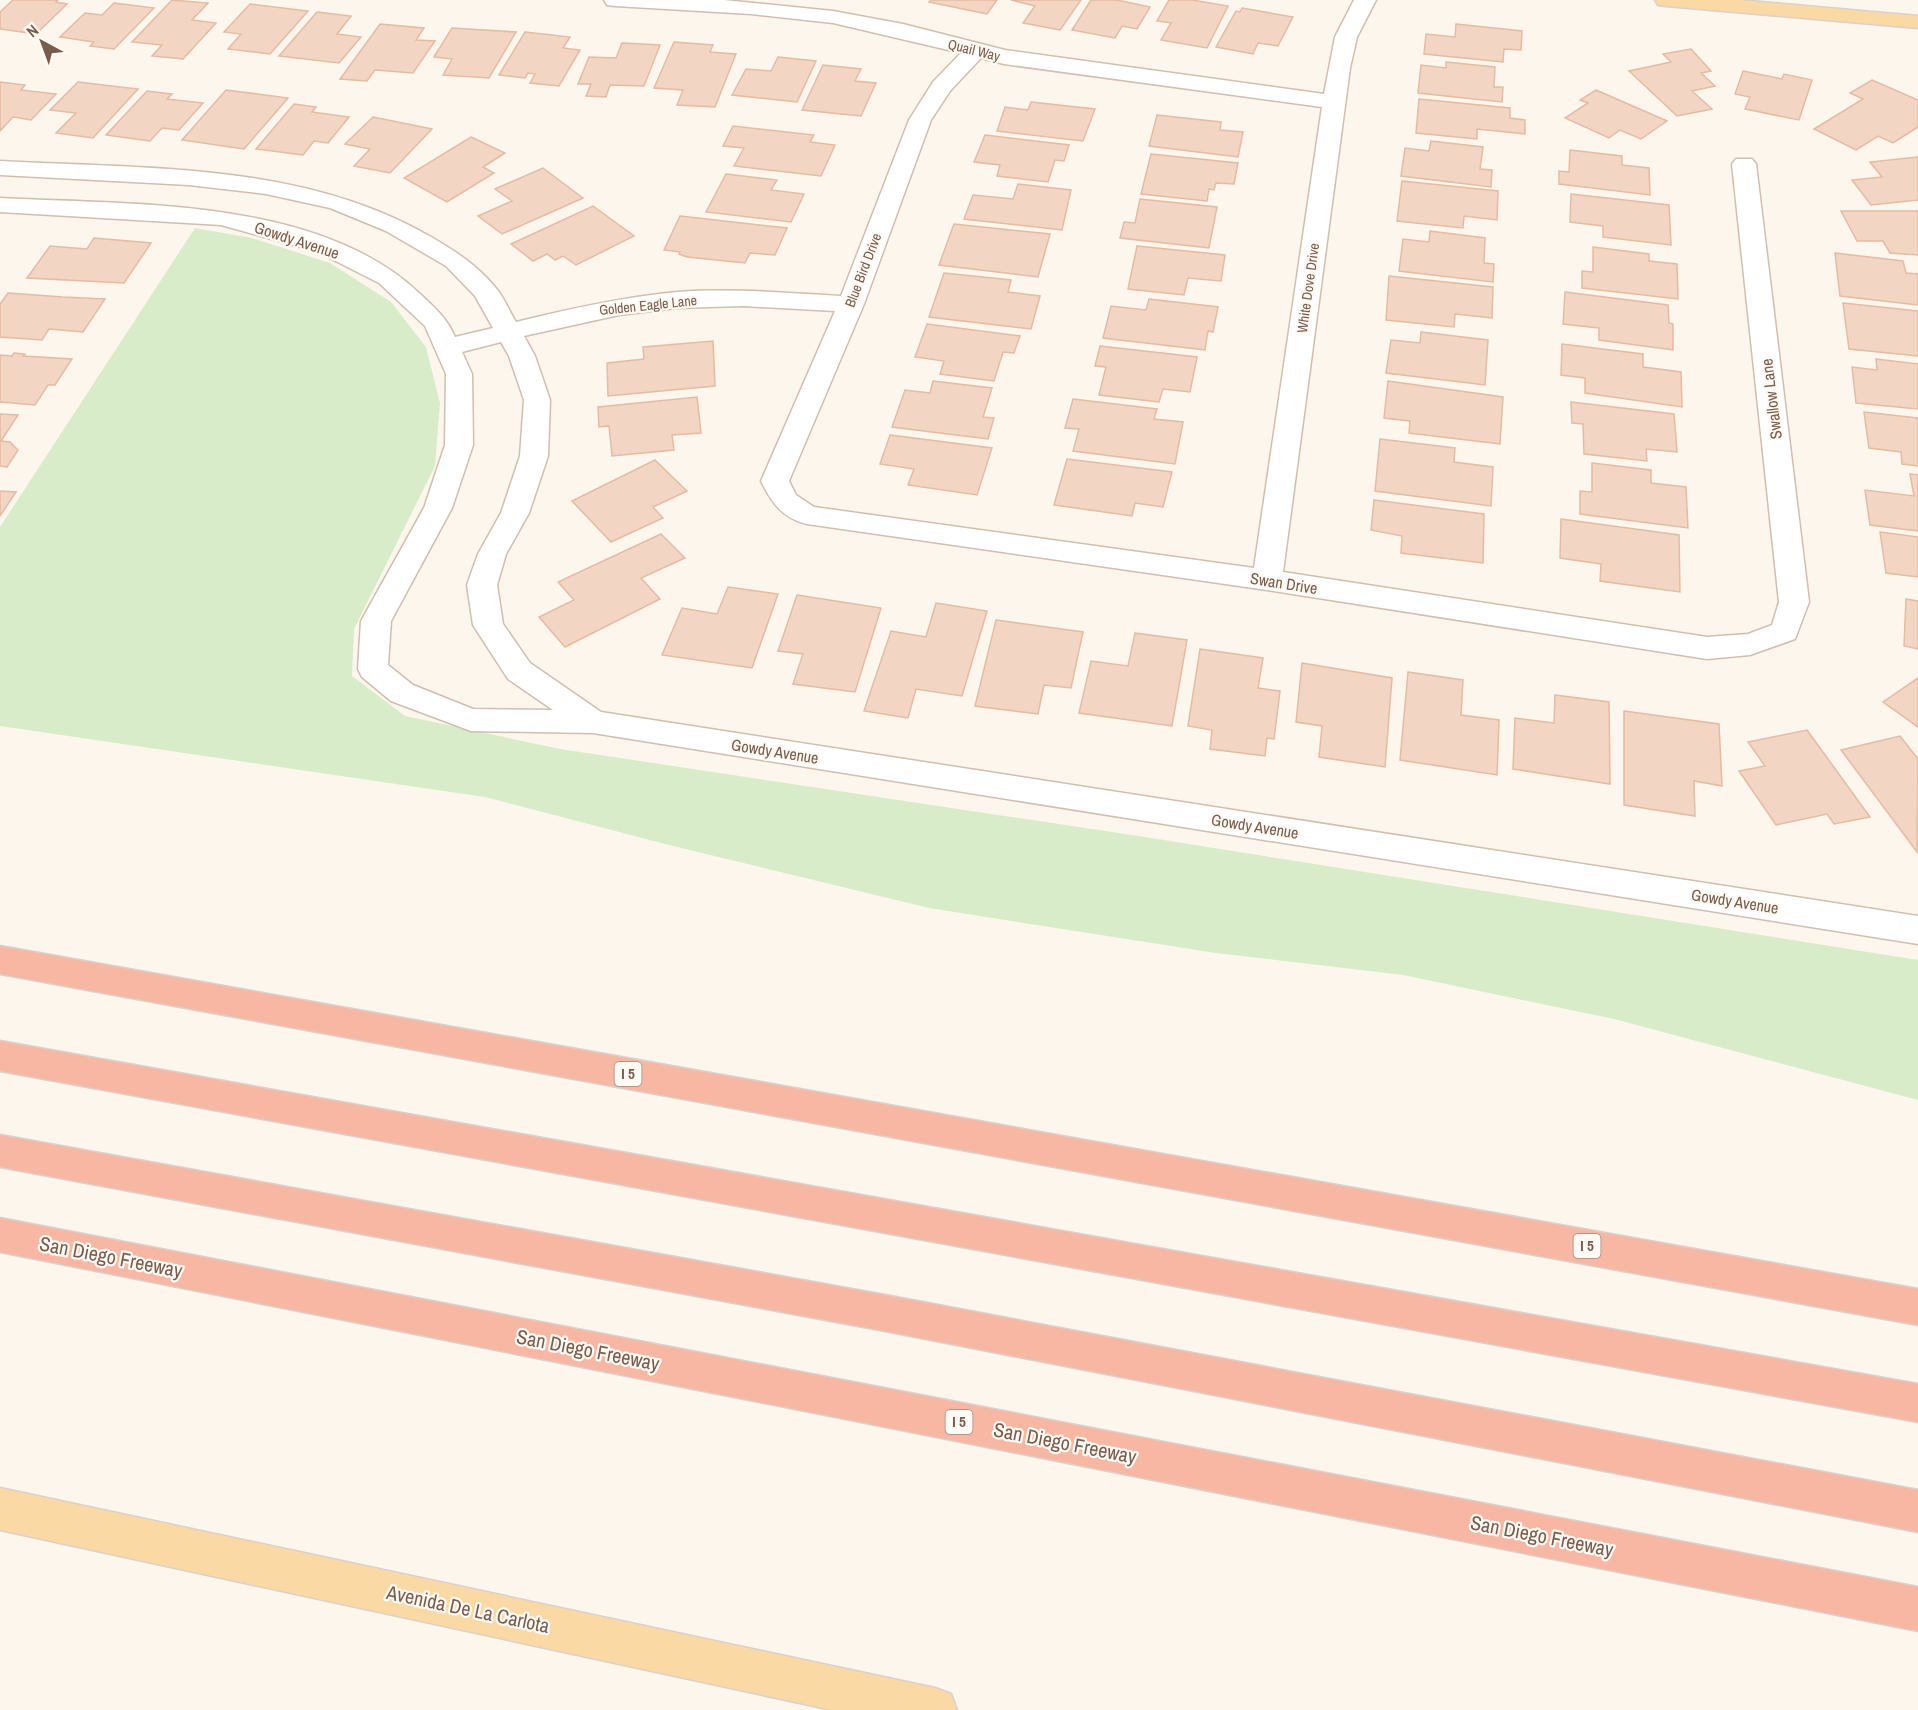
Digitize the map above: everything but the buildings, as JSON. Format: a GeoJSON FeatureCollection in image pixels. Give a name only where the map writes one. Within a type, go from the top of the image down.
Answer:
{"type":"FeatureCollection","features":[{"type":"Feature","properties":{"kind":"highway","name":"I 5"},"geometry":{"type":"LineString","coordinates":[[0,960],[1918,1307]]}},
{"type":"Feature","properties":{"kind":"highway"},"geometry":{"type":"LineString","coordinates":[[0,1056],[1918,1403]]}},
{"type":"Feature","properties":{"kind":"highway"},"geometry":{"type":"LineString","coordinates":[[0,1152],[885,1313],[1918,1511]]}},
{"type":"Feature","properties":{"kind":"highway","name":"San Diego Freeway"},"geometry":{"type":"LineString","coordinates":[[0,1235],[1918,1609]]}},
{"type":"Feature","properties":{"kind":"main road"},"geometry":{"type":"LineString","coordinates":[[1666,0],[1918,22]]}},
{"type":"Feature","properties":{"kind":"main road","name":"Avenida De La Carlota"},"geometry":{"type":"LineString","coordinates":[[0,1509],[935,1710]]}},
{"type":"Feature","properties":{"kind":"street","name":"Quail Way"},"geometry":{"type":"LineString","coordinates":[[615,0],[751,8],[833,17],[1040,63],[1334,102]]}},
{"type":"Feature","properties":{"kind":"street","name":"White Dove Drive"},"geometry":{"type":"LineString","coordinates":[[1267,580],[1334,102],[1346,37],[1365,0]]}},
{"type":"Feature","properties":{"kind":"street","name":"Blue Bird Drive"},"geometry":{"type":"LineString","coordinates":[[785,501],[776,481],[851,304],[929,102],[976,50]]}},
{"type":"Feature","properties":{"kind":"street","name":"Swallow Lane"},"geometry":{"type":"LineString","coordinates":[[1744,164],[1795,586],[1795,610],[1784,632]]}},
{"type":"Feature","properties":{"kind":"street"},"geometry":{"type":"LineString","coordinates":[[0,197],[11,168]]}},
{"type":"Feature","properties":{"kind":"street","name":"Gowdy Avenue"},"geometry":{"type":"LineString","coordinates":[[11,168],[189,178],[266,187],[337,202],[395,226],[455,261],[486,292],[522,356],[537,400],[534,456],[514,513],[492,554],[482,585],[488,625],[519,671],[593,722]]}},
{"type":"Feature","properties":{"kind":"street","name":"Gowdy Avenue"},"geometry":{"type":"LineString","coordinates":[[0,205],[221,218],[327,247],[388,278],[436,323],[449,347],[459,374],[459,445],[438,508],[376,621],[373,669],[402,693],[471,720],[593,722],[1918,930]]}},
{"type":"Feature","properties":{"kind":"street","name":"Golden Eagle Lane"},"geometry":{"type":"LineString","coordinates":[[449,347],[591,312],[679,300],[718,298],[851,304]]}},
{"type":"Feature","properties":{"kind":"street","name":"Swan Drive"},"geometry":{"type":"LineString","coordinates":[[785,501],[807,515],[1267,580],[1707,648],[1750,644],[1784,632]]}},
{"type":"Feature","properties":{"kind":"green space"},"geometry":{"type":"Polygon","coordinates":[[[195,228],[252,238],[330,263],[391,302],[426,347],[440,403],[435,466],[354,629],[352,676],[405,716],[560,749],[1145,837],[1918,960],[1918,1100],[1614,1019],[1403,975],[1216,953],[929,908],[669,845],[485,797],[0,726],[0,527],[195,228]]]}}]}
